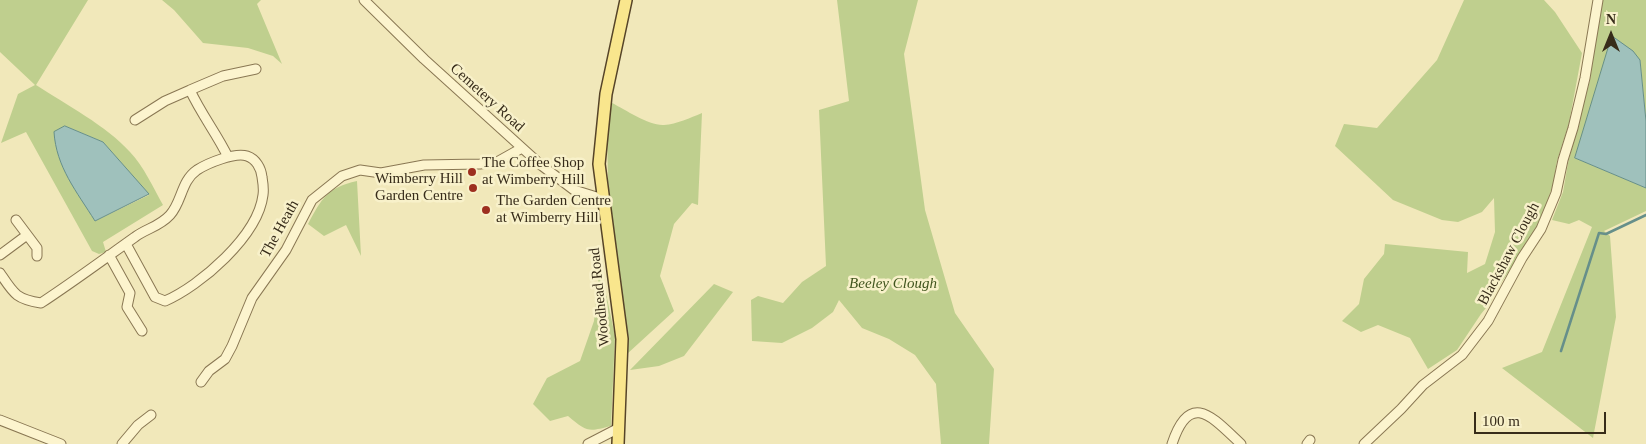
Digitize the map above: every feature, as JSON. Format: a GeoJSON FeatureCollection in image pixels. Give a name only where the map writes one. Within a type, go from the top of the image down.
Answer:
{"type":"FeatureCollection","features":[{"type":"Feature","properties":{"kind":"main road","name":"Woodhead Road"},"geometry":{"type":"LineString","coordinates":[[618,444],[617,429],[622,339],[599,164],[606,94],[626,0]]}},
{"type":"Feature","properties":{"kind":"street","name":"Cemetery Road"},"geometry":{"type":"LineString","coordinates":[[364,0],[424,59],[541,165],[574,190],[603,199]]}},
{"type":"Feature","properties":{"kind":"street","name":"Blackshaw Clough"},"geometry":{"type":"LineString","coordinates":[[1364,444],[1423,385],[1462,355],[1488,322],[1522,258],[1541,229],[1556,193],[1563,160],[1573,128],[1585,78],[1598,0]]}},
{"type":"Feature","properties":{"kind":"street"},"geometry":{"type":"LineString","coordinates":[[135,120],[165,100],[223,76],[256,69]]}},
{"type":"Feature","properties":{"kind":"street"},"geometry":{"type":"LineString","coordinates":[[190,90],[207,124],[220,141],[228,157]]}},
{"type":"Feature","properties":{"kind":"street","name":"The Heath"},"geometry":{"type":"LineString","coordinates":[[202,382],[209,371],[224,359],[232,346],[252,298],[286,250],[312,200],[342,176],[360,170],[381,173],[424,165],[497,162],[522,148]]}},
{"type":"Feature","properties":{"kind":"street"},"geometry":{"type":"LineString","coordinates":[[0,273],[10,289],[19,298],[42,303],[108,255],[136,236],[158,226],[172,214],[185,183],[195,171],[228,157],[246,156],[258,163],[262,173],[263,196],[252,223],[239,242],[218,265],[180,295],[165,301],[155,297],[126,244]]}},
{"type":"Feature","properties":{"kind":"street"},"geometry":{"type":"LineString","coordinates":[[16,220],[38,248],[37,256]]}},
{"type":"Feature","properties":{"kind":"street"},"geometry":{"type":"LineString","coordinates":[[0,255],[27,235]]}},
{"type":"Feature","properties":{"kind":"street"},"geometry":{"type":"LineString","coordinates":[[108,255],[130,293],[127,307],[142,331]]}},
{"type":"Feature","properties":{"kind":"street"},"geometry":{"type":"LineString","coordinates":[[1172,444],[1183,422],[1190,414],[1200,411],[1208,415],[1241,444]]}},
{"type":"Feature","properties":{"kind":"street"},"geometry":{"type":"LineString","coordinates":[[122,444],[138,425],[151,415]]}},
{"type":"Feature","properties":{"kind":"street"},"geometry":{"type":"LineString","coordinates":[[0,420],[61,444]]}},
{"type":"Feature","properties":{"kind":"street"},"geometry":{"type":"LineString","coordinates":[[588,444],[617,429]]}},
{"type":"Feature","properties":{"kind":"green space"},"geometry":{"type":"Polygon","coordinates":[[[0,0],[88,0],[36,85],[98,124],[121,142],[140,164],[163,205],[103,242],[106,252],[99,254],[92,251],[26,132],[1,143],[18,94],[35,85],[0,52],[0,0]],[[65,126],[95,221],[149,195],[103,142],[65,126]]]}},
{"type":"Feature","properties":{"kind":"green space"},"geometry":{"type":"Polygon","coordinates":[[[162,0],[261,0],[257,4],[282,64],[273,56],[248,48],[203,43],[174,10],[162,0]]]}},
{"type":"Feature","properties":{"kind":"green space","name":"Beeley Clough"},"geometry":{"type":"Polygon","coordinates":[[[837,0],[918,0],[904,54],[925,210],[955,313],[994,369],[989,444],[941,444],[936,384],[915,355],[889,339],[862,328],[839,300],[833,312],[812,328],[782,343],[752,341],[751,300],[758,296],[783,303],[802,282],[826,266],[819,110],[849,101],[837,0]]]}},
{"type":"Feature","properties":{"kind":"green space"},"geometry":{"type":"Polygon","coordinates":[[[1464,0],[1544,0],[1555,12],[1582,53],[1569,123],[1543,216],[1490,303],[1457,350],[1428,369],[1410,338],[1378,325],[1361,332],[1342,321],[1359,304],[1364,279],[1384,254],[1385,244],[1468,252],[1467,273],[1485,264],[1495,232],[1494,198],[1482,212],[1458,222],[1442,220],[1393,200],[1335,146],[1344,124],[1377,128],[1437,60],[1464,0]]]}},
{"type":"Feature","properties":{"kind":"green space"},"geometry":{"type":"Polygon","coordinates":[[[1602,0],[1646,0],[1646,121],[1640,60],[1575,158],[1646,188],[1646,211],[1604,231],[1610,236],[1616,317],[1593,438],[1502,368],[1542,352],[1592,227],[1579,220],[1569,224],[1552,220],[1563,192],[1568,163],[1590,80],[1602,0]]]}},
{"type":"Feature","properties":{"kind":"green space"},"geometry":{"type":"Polygon","coordinates":[[[612,103],[658,125],[674,123],[702,113],[698,205],[692,203],[674,224],[660,276],[674,311],[627,354],[627,333],[608,182],[607,131],[612,103]]]}},
{"type":"Feature","properties":{"kind":"green space"},"geometry":{"type":"Polygon","coordinates":[[[357,181],[361,256],[346,225],[324,236],[308,224],[326,195],[339,187],[357,181]]]}},
{"type":"Feature","properties":{"kind":"green space"},"geometry":{"type":"Polygon","coordinates":[[[600,265],[615,336],[611,426],[592,430],[584,428],[568,416],[550,421],[533,404],[547,378],[580,361],[594,321],[600,265]]]}},
{"type":"Feature","properties":{"kind":"green space"},"geometry":{"type":"Polygon","coordinates":[[[714,284],[733,292],[684,356],[659,366],[630,370],[714,284]]]}},
{"type":"Feature","properties":{"kind":"water"},"geometry":{"type":"Polygon","coordinates":[[[1612,36],[1633,51],[1640,60],[1646,121],[1646,188],[1575,158],[1612,36]]]}},
{"type":"Feature","properties":{"kind":"water"},"geometry":{"type":"Polygon","coordinates":[[[65,126],[103,142],[149,194],[95,221],[68,179],[59,157],[54,132],[65,126]]]}},
{"type":"Feature","properties":{"kind":"waterway","name":"Blackshaw Clough"},"geometry":{"type":"LineString","coordinates":[[1561,351],[1599,233],[1606,234],[1646,215]]}},
{"type":"Feature","properties":{"kind":"place","name":"The Coffee Shop at Wimberry Hill"},"geometry":{"type":"Point","coordinates":[472,172]}},
{"type":"Feature","properties":{"kind":"place","name":"Wimberry Hill Garden Centre"},"geometry":{"type":"Point","coordinates":[473,188]}},
{"type":"Feature","properties":{"kind":"place","name":"The Garden Centre at Wimberry Hill"},"geometry":{"type":"Point","coordinates":[486,210]}}]}
